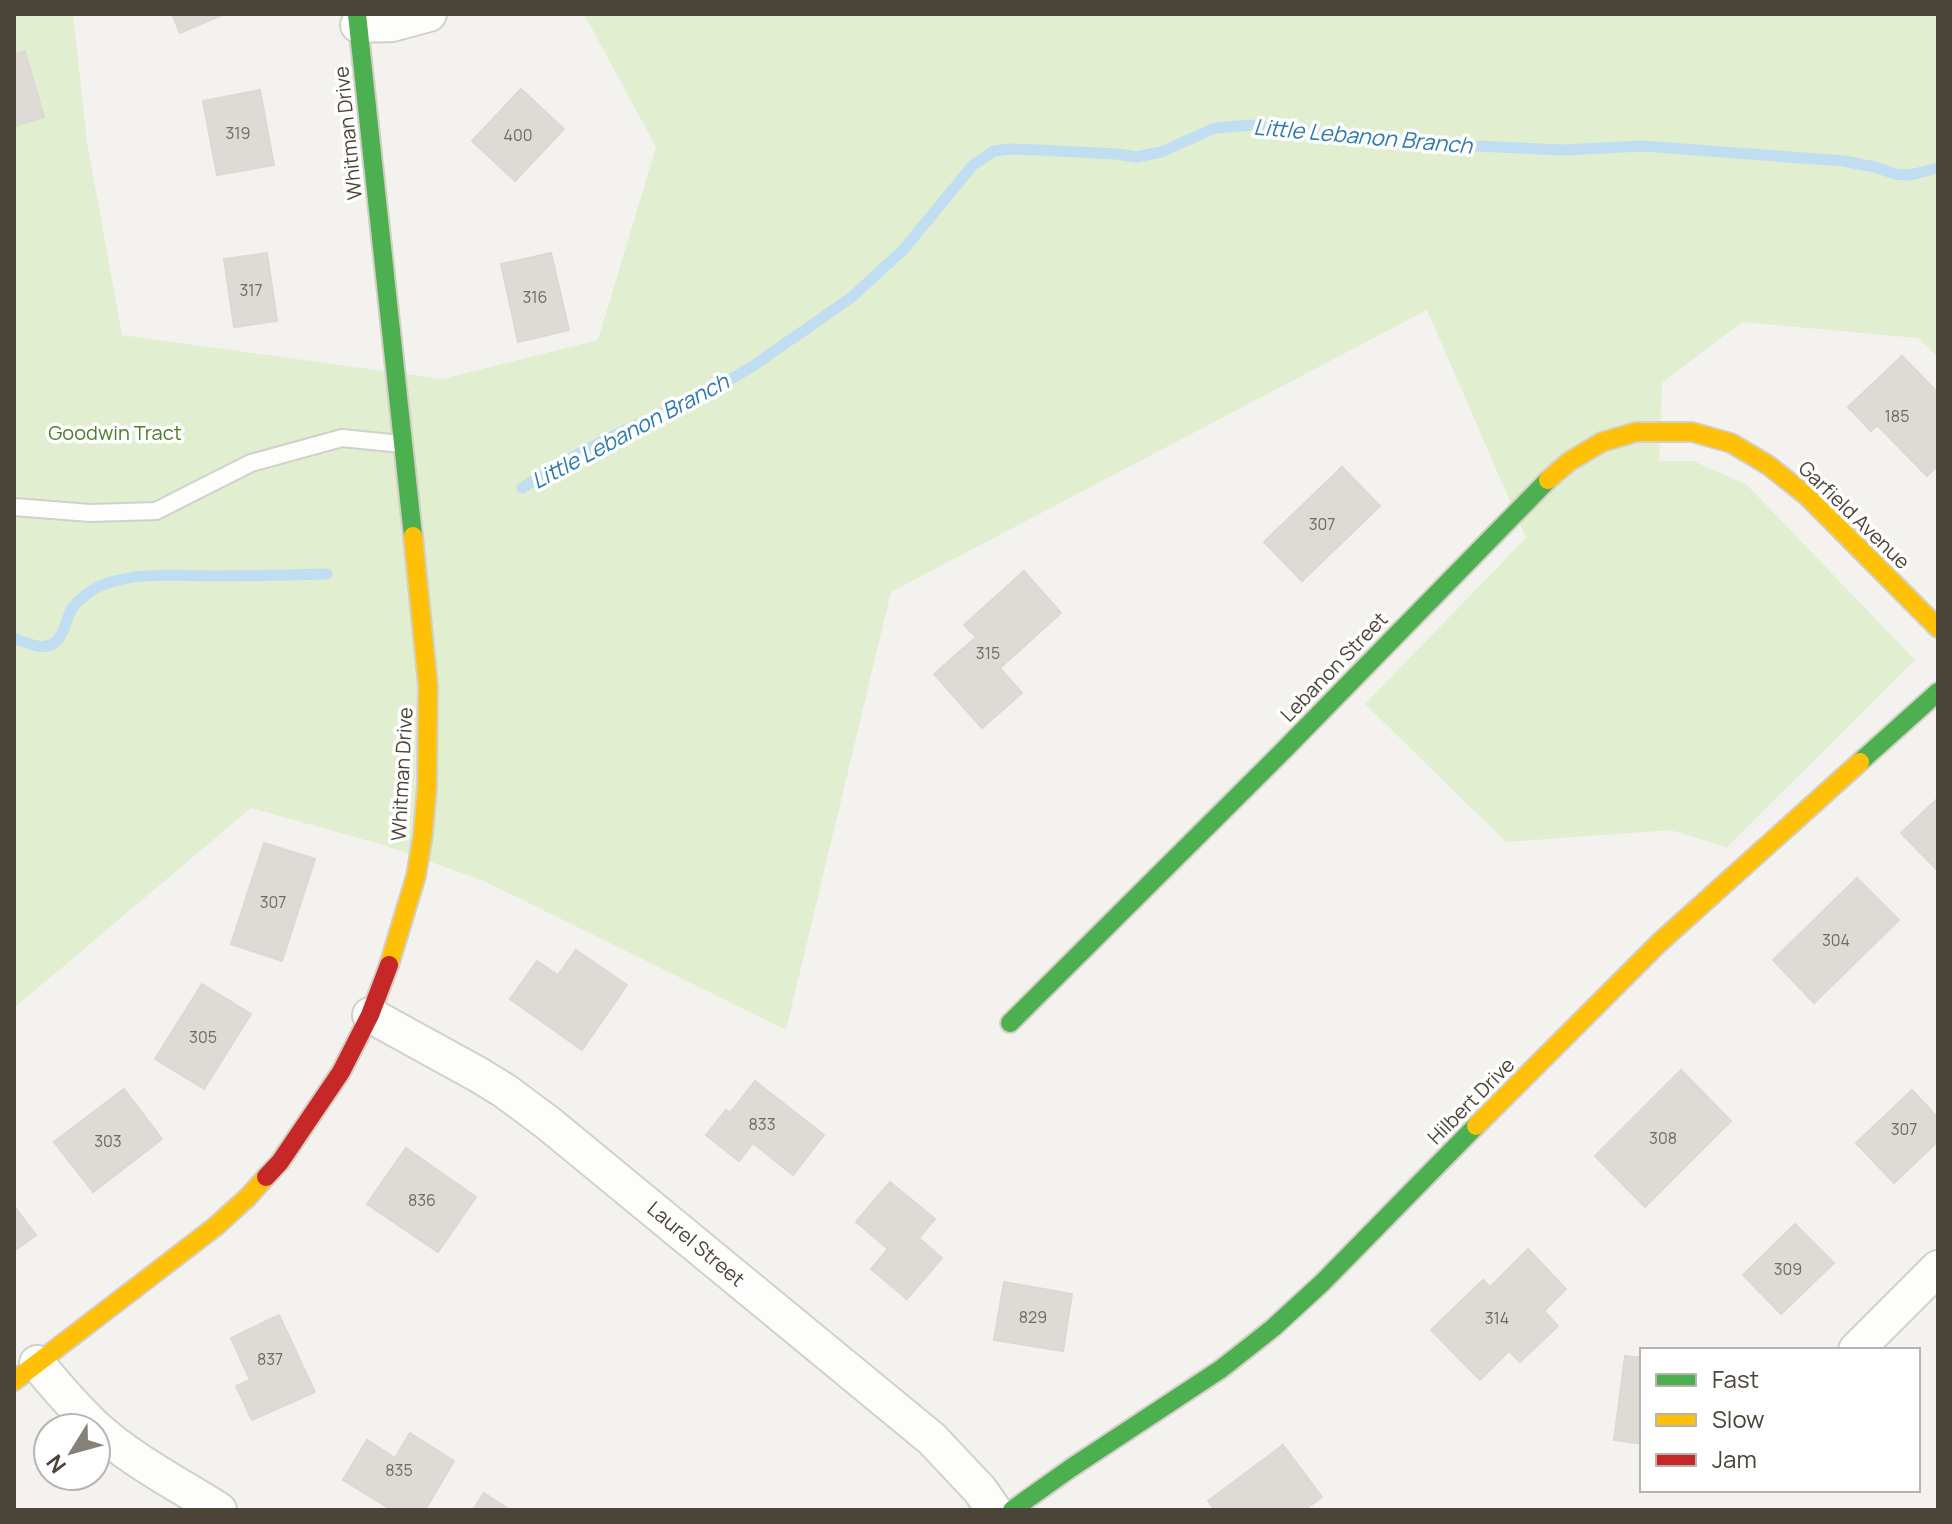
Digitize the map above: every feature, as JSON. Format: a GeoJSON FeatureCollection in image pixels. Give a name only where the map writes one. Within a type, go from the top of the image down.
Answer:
{"type":"FeatureCollection","features":[{"type":"Feature","properties":{"kind":"street"},"geometry":{"type":"LineString","coordinates":[[358,19],[392,24],[429,14]]}},
{"type":"Feature","properties":{"kind":"street","name":"Whitman Drive"},"geometry":{"type":"LineString","coordinates":[[25,1372],[215,1227],[280,1162],[341,1072],[370,1015],[392,957],[416,876],[427,786],[428,686],[358,19]]}},
{"type":"Feature","properties":{"kind":"street","name":"Lebanon Street"},"geometry":{"type":"LineString","coordinates":[[1010,1023],[1284,750],[1541,485],[1570,461],[1602,442],[1636,432],[1692,432],[1731,443]]}},
{"type":"Feature","properties":{"kind":"street","name":"Garfield Avenue"},"geometry":{"type":"LineString","coordinates":[[1731,443],[1768,465],[1807,496],[1938,628]]}},
{"type":"Feature","properties":{"kind":"street","name":"Hilbert Drive"},"geometry":{"type":"LineString","coordinates":[[1012,1510],[1221,1369],[1273,1328],[1322,1283],[1669,933],[1938,692]]}},
{"type":"Feature","properties":{"kind":"street","name":"Laurel Street"},"geometry":{"type":"LineString","coordinates":[[370,1015],[505,1091],[548,1123],[932,1439],[980,1490],[994,1510]]}},
{"type":"Feature","properties":{"kind":"street"},"geometry":{"type":"LineString","coordinates":[[1858,1348],[1938,1268]]}},
{"type":"Feature","properties":{"kind":"street"},"geometry":{"type":"LineString","coordinates":[[25,1372],[68,1399],[97,1429],[130,1454],[219,1510]]}},
{"type":"Feature","properties":{"kind":"lane"},"geometry":{"type":"LineString","coordinates":[[14,507],[90,513],[156,511],[251,463],[326,442],[342,438],[404,444]]}},
{"type":"Feature","properties":{"kind":"green space","name":"Goodwin Tract"},"geometry":{"type":"Polygon","coordinates":[[[14,14],[73,14],[87,142],[122,335],[442,379],[598,340],[656,147],[584,14],[1938,14],[1938,357],[1918,338],[1742,322],[1662,383],[1659,461],[1693,461],[1746,484],[1915,660],[1727,847],[1670,830],[1506,842],[1365,704],[1526,538],[1427,310],[891,592],[786,1030],[484,881],[383,845],[251,808],[14,1008],[14,14]]]}},
{"type":"Feature","properties":{"kind":"building"},"geometry":{"type":"Polygon","coordinates":[[[172,14],[224,14],[180,33],[172,14]]]}},
{"type":"Feature","properties":{"kind":"building"},"geometry":{"type":"Polygon","coordinates":[[[25,51],[44,117],[14,126],[14,55],[25,51]]]}},
{"type":"Feature","properties":{"kind":"building"},"geometry":{"type":"Polygon","coordinates":[[[521,89],[564,129],[515,181],[472,141],[521,89]]]}},
{"type":"Feature","properties":{"kind":"building"},"geometry":{"type":"Polygon","coordinates":[[[260,90],[274,165],[217,175],[203,101],[260,90]]]}},
{"type":"Feature","properties":{"kind":"building"},"geometry":{"type":"Polygon","coordinates":[[[267,253],[277,321],[234,327],[224,259],[267,253]]]}},
{"type":"Feature","properties":{"kind":"building"},"geometry":{"type":"Polygon","coordinates":[[[551,253],[569,330],[518,342],[501,264],[551,253]]]}},
{"type":"Feature","properties":{"kind":"building"},"geometry":{"type":"Polygon","coordinates":[[[1902,356],[1938,393],[1938,465],[1927,476],[1877,425],[1871,431],[1848,407],[1902,356]]]}},
{"type":"Feature","properties":{"kind":"building"},"geometry":{"type":"Polygon","coordinates":[[[1342,467],[1380,506],[1302,581],[1264,542],[1342,467]]]}},
{"type":"Feature","properties":{"kind":"building"},"geometry":{"type":"Polygon","coordinates":[[[1024,571],[1061,613],[1000,668],[1022,693],[982,728],[934,674],[976,637],[964,625],[1024,571]]]}},
{"type":"Feature","properties":{"kind":"building"},"geometry":{"type":"Polygon","coordinates":[[[1938,798],[1938,871],[1901,833],[1938,798]]]}},
{"type":"Feature","properties":{"kind":"building"},"geometry":{"type":"Polygon","coordinates":[[[264,843],[315,859],[282,961],[231,944],[264,843]]]}},
{"type":"Feature","properties":{"kind":"building"},"geometry":{"type":"Polygon","coordinates":[[[1857,878],[1899,920],[1814,1003],[1773,960],[1857,878]]]}},
{"type":"Feature","properties":{"kind":"building"},"geometry":{"type":"Polygon","coordinates":[[[576,950],[627,985],[582,1050],[510,999],[537,961],[558,975],[576,950]]]}},
{"type":"Feature","properties":{"kind":"building"},"geometry":{"type":"Polygon","coordinates":[[[202,984],[251,1014],[204,1089],[155,1059],[202,984]]]}},
{"type":"Feature","properties":{"kind":"building"},"geometry":{"type":"Polygon","coordinates":[[[1681,1070],[1731,1121],[1645,1207],[1595,1156],[1681,1070]]]}},
{"type":"Feature","properties":{"kind":"building"},"geometry":{"type":"Polygon","coordinates":[[[755,1081],[824,1135],[793,1175],[753,1143],[739,1161],[706,1135],[726,1110],[730,1113],[755,1081]]]}},
{"type":"Feature","properties":{"kind":"building"},"geometry":{"type":"Polygon","coordinates":[[[124,1089],[162,1139],[93,1192],[54,1142],[124,1089]]]}},
{"type":"Feature","properties":{"kind":"building"},"geometry":{"type":"Polygon","coordinates":[[[1912,1090],[1938,1118],[1938,1141],[1894,1183],[1856,1143],[1912,1090]]]}},
{"type":"Feature","properties":{"kind":"building"},"geometry":{"type":"Polygon","coordinates":[[[406,1148],[476,1197],[438,1252],[367,1204],[406,1148]]]}},
{"type":"Feature","properties":{"kind":"building"},"geometry":{"type":"Polygon","coordinates":[[[890,1182],[935,1219],[919,1238],[942,1258],[907,1299],[871,1269],[888,1249],[856,1222],[890,1182]]]}},
{"type":"Feature","properties":{"kind":"building"},"geometry":{"type":"Polygon","coordinates":[[[14,1206],[36,1235],[14,1251],[14,1206]]]}},
{"type":"Feature","properties":{"kind":"building"},"geometry":{"type":"Polygon","coordinates":[[[1795,1224],[1834,1263],[1781,1314],[1743,1275],[1795,1224]]]}},
{"type":"Feature","properties":{"kind":"building"},"geometry":{"type":"Polygon","coordinates":[[[1528,1249],[1566,1289],[1544,1311],[1558,1326],[1520,1362],[1509,1351],[1480,1380],[1431,1330],[1483,1280],[1490,1287],[1528,1249]]]}},
{"type":"Feature","properties":{"kind":"building"},"geometry":{"type":"Polygon","coordinates":[[[1004,1282],[1072,1294],[1063,1351],[994,1340],[1004,1282]]]}},
{"type":"Feature","properties":{"kind":"building"},"geometry":{"type":"Polygon","coordinates":[[[279,1315],[315,1392],[252,1420],[236,1386],[250,1380],[231,1338],[279,1315]]]}},
{"type":"Feature","properties":{"kind":"building"},"geometry":{"type":"Polygon","coordinates":[[[1625,1356],[1640,1358],[1640,1444],[1614,1440],[1625,1356]]]}},
{"type":"Feature","properties":{"kind":"building"},"geometry":{"type":"Polygon","coordinates":[[[410,1433],[454,1461],[425,1510],[392,1510],[343,1480],[367,1440],[395,1458],[410,1433]]]}},
{"type":"Feature","properties":{"kind":"building"},"geometry":{"type":"Polygon","coordinates":[[[1283,1445],[1322,1497],[1304,1510],[1215,1510],[1208,1501],[1283,1445]]]}},
{"type":"Feature","properties":{"kind":"building"},"geometry":{"type":"Polygon","coordinates":[[[484,1493],[510,1510],[473,1510],[484,1493]]]}},
{"type":"Feature","properties":{"kind":"waterway","name":"Little Lebanon Branch"},"geometry":{"type":"LineString","coordinates":[[522,488],[621,432],[706,394],[753,366],[852,297],[904,249],[973,165],[994,151],[1039,150],[1137,157],[1161,152],[1215,128],[1250,125],[1363,141],[1563,150],[1643,146],[1843,161],[1910,175],[1938,168]]}},
{"type":"Feature","properties":{"kind":"waterway","name":"Little Lebanon Branch"},"geometry":{"type":"LineString","coordinates":[[14,638],[40,646],[53,644],[79,601],[100,586],[124,579],[163,575],[327,574]]}},
{"type":"Feature","properties":{"kind":"traffic: fast"},"geometry":{"type":"LineString","coordinates":[[357,14],[413,536]]}},
{"type":"Feature","properties":{"kind":"traffic: fast"},"geometry":{"type":"LineString","coordinates":[[1010,1023],[1284,750],[1548,480]]}},
{"type":"Feature","properties":{"kind":"traffic: fast"},"geometry":{"type":"LineString","coordinates":[[1860,762],[1938,692]]}},
{"type":"Feature","properties":{"kind":"traffic: fast"},"geometry":{"type":"LineString","coordinates":[[1012,1510],[1221,1369],[1273,1328],[1322,1283],[1476,1126]]}},
{"type":"Feature","properties":{"kind":"traffic: slow"},"geometry":{"type":"LineString","coordinates":[[1548,480],[1570,461],[1602,442],[1636,432],[1692,432],[1731,443],[1768,465],[1807,496],[1938,628]]}},
{"type":"Feature","properties":{"kind":"traffic: slow"},"geometry":{"type":"LineString","coordinates":[[389,965],[416,876],[427,786],[428,686],[413,536]]}},
{"type":"Feature","properties":{"kind":"traffic: slow"},"geometry":{"type":"LineString","coordinates":[[1476,1126],[1659,943],[1860,762]]}},
{"type":"Feature","properties":{"kind":"traffic: slow"},"geometry":{"type":"LineString","coordinates":[[14,1381],[215,1227],[266,1177]]}},
{"type":"Feature","properties":{"kind":"traffic: jam"},"geometry":{"type":"LineString","coordinates":[[266,1177],[280,1162],[341,1072],[370,1015],[389,965]]}}]}
